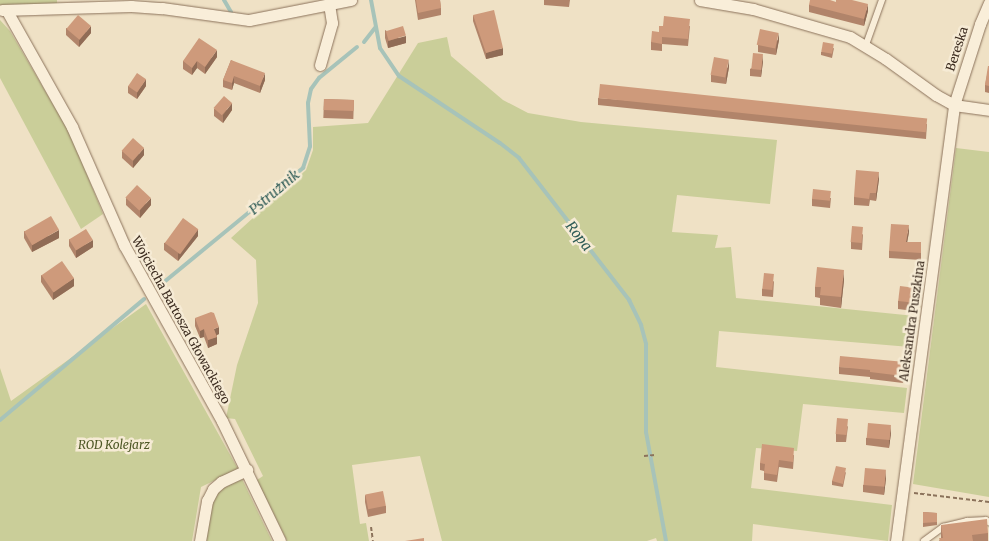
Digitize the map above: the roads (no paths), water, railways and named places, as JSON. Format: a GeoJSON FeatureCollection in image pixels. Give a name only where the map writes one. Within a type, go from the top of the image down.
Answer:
{"type":"FeatureCollection","features":[{"type":"Feature","properties":{"kind":"street"},"geometry":{"type":"LineString","coordinates":[[3,11],[131,6],[162,8],[249,20],[351,0]]}},
{"type":"Feature","properties":{"kind":"street"},"geometry":{"type":"LineString","coordinates":[[700,0],[753,9],[833,32],[866,45],[954,106],[989,110]]}},
{"type":"Feature","properties":{"kind":"street","name":"Bereska"},"geometry":{"type":"LineString","coordinates":[[954,106],[984,23],[989,3]]}},
{"type":"Feature","properties":{"kind":"street"},"geometry":{"type":"LineString","coordinates":[[320,65],[332,23],[329,4]]}},
{"type":"Feature","properties":{"kind":"street","name":"Wojciecha Bartosza Głowackiego"},"geometry":{"type":"LineString","coordinates":[[3,11],[69,120],[124,245],[247,470],[280,541]]}},
{"type":"Feature","properties":{"kind":"street","name":"Aleksandra Puszkina"},"geometry":{"type":"LineString","coordinates":[[896,541],[954,106]]}},
{"type":"Feature","properties":{"kind":"street"},"geometry":{"type":"LineString","coordinates":[[200,541],[206,500],[213,489],[221,482],[247,470]]}},
{"type":"Feature","properties":{"kind":"lane"},"geometry":{"type":"LineString","coordinates":[[866,45],[882,0]]}},
{"type":"Feature","properties":{"kind":"lane"},"geometry":{"type":"LineString","coordinates":[[924,541],[943,528],[959,523],[986,520],[989,522]]}},
{"type":"Feature","properties":{"kind":"waterway"},"geometry":{"type":"LineString","coordinates":[[224,0],[231,12]]}},
{"type":"Feature","properties":{"kind":"waterway","name":"Ropa"},"geometry":{"type":"LineString","coordinates":[[371,0],[380,48],[399,76],[500,143],[519,158],[629,300],[641,325],[646,344],[646,432],[666,541]]}},
{"type":"Feature","properties":{"kind":"waterway","name":"Pstrużnik"},"geometry":{"type":"LineString","coordinates":[[364,42],[375,28]]}},
{"type":"Feature","properties":{"kind":"waterway","name":"Pstrużnik"},"geometry":{"type":"LineString","coordinates":[[158,287],[303,168],[310,146],[308,103],[311,89],[319,78],[357,47]]}},
{"type":"Feature","properties":{"kind":"waterway","name":"Pstrużnik"},"geometry":{"type":"LineString","coordinates":[[0,420],[144,299]]}},
{"type":"Feature","properties":{"kind":"park label","name":"ROD Kolejarz"},"geometry":{"type":"Point","coordinates":[114,445]}}]}
